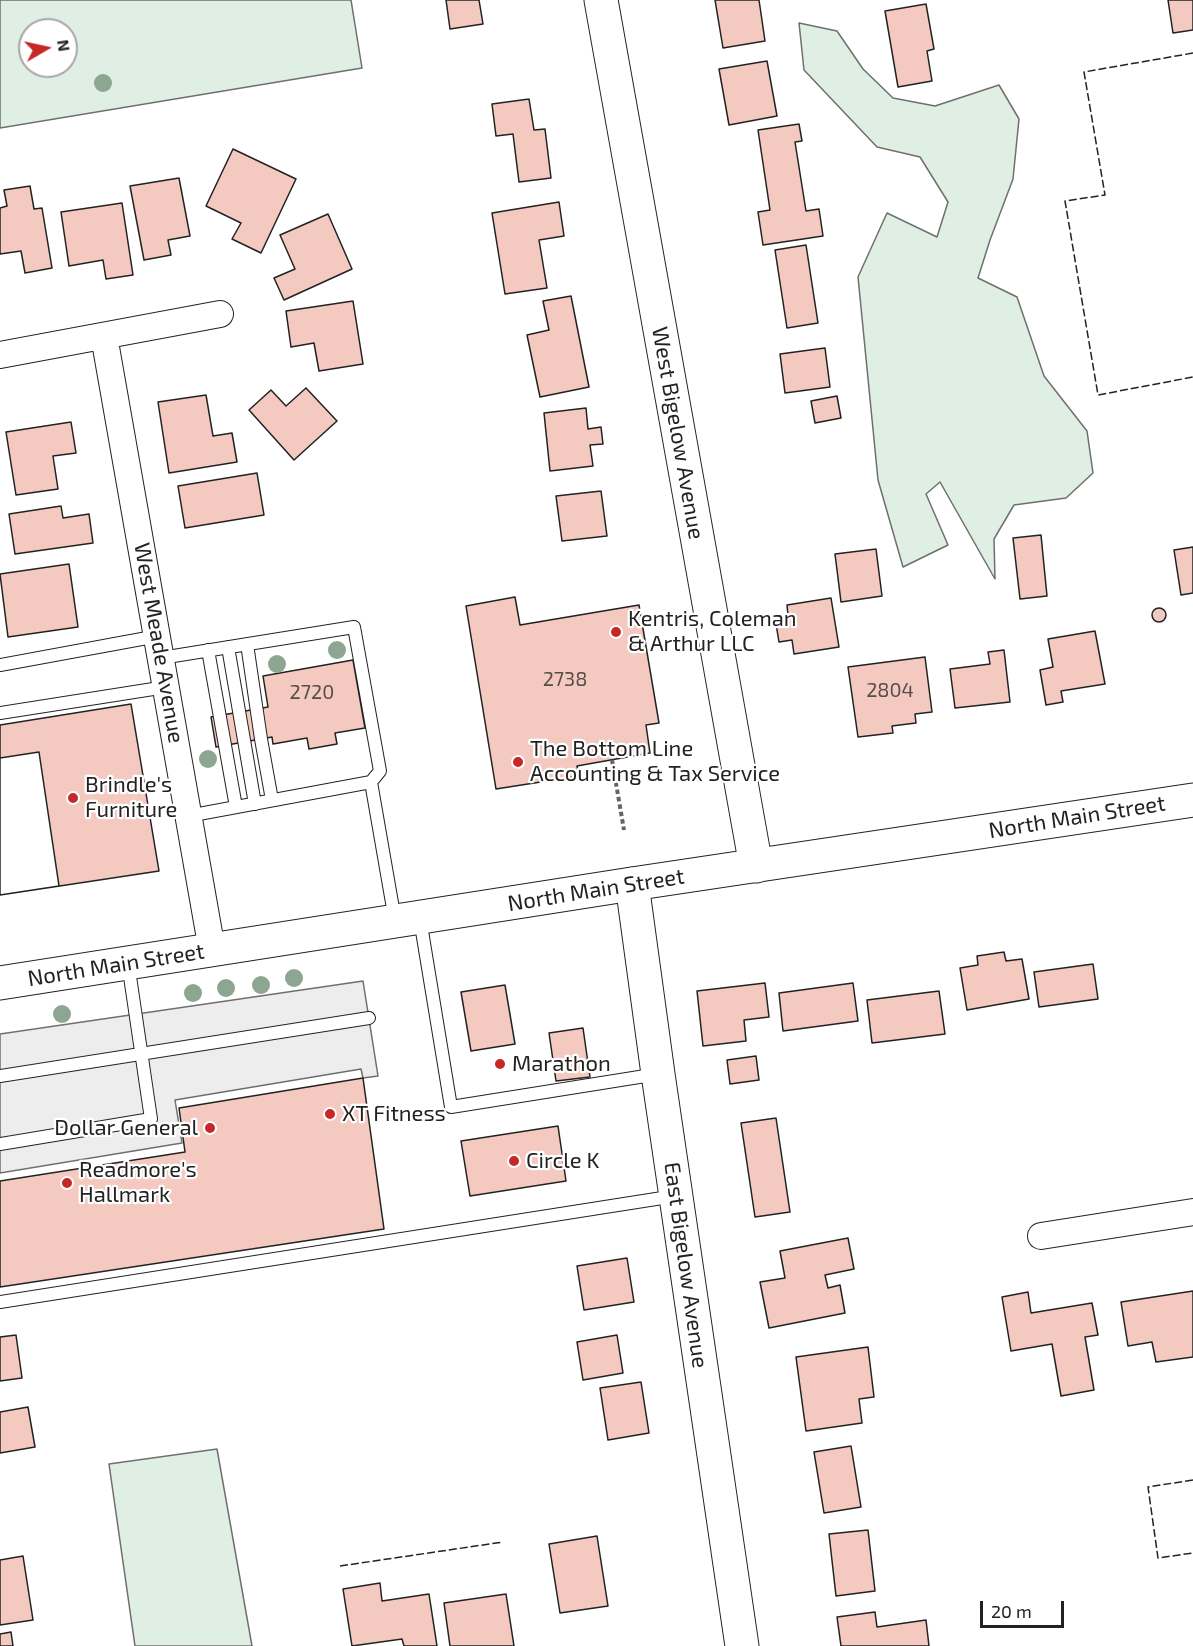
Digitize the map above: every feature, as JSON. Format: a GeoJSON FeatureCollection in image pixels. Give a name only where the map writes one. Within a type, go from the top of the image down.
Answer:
{"type":"FeatureCollection","features":[{"type":"Feature","properties":{"kind":"main road","name":"West Bigelow Avenue"},"geometry":{"type":"LineString","coordinates":[[601,0],[756,866]]}},
{"type":"Feature","properties":{"kind":"main road","name":"North Main Street"},"geometry":{"type":"LineString","coordinates":[[0,983],[632,884],[1193,800]]}},
{"type":"Feature","properties":{"kind":"main road","name":"East Bigelow Avenue"},"geometry":{"type":"LineString","coordinates":[[632,884],[742,1646]]}},
{"type":"Feature","properties":{"kind":"street"},"geometry":{"type":"LineString","coordinates":[[0,355],[220,314]]}},
{"type":"Feature","properties":{"kind":"street","name":"West Meade Avenue"},"geometry":{"type":"LineString","coordinates":[[104,336],[212,950]]}},
{"type":"Feature","properties":{"kind":"street"},"geometry":{"type":"LineString","coordinates":[[1041,1236],[1193,1212]]}},
{"type":"Feature","properties":{"kind":"lane"},"geometry":{"type":"LineString","coordinates":[[0,664],[159,647],[208,650],[354,627],[380,771],[371,782],[188,816]]}},
{"type":"Feature","properties":{"kind":"lane"},"geometry":{"type":"LineString","coordinates":[[247,644],[272,800]]}},
{"type":"Feature","properties":{"kind":"lane"},"geometry":{"type":"LineString","coordinates":[[228,647],[255,804]]}},
{"type":"Feature","properties":{"kind":"lane"},"geometry":{"type":"LineString","coordinates":[[208,650],[236,807]]}},
{"type":"Feature","properties":{"kind":"lane"},"geometry":{"type":"LineString","coordinates":[[0,713],[166,687]]}},
{"type":"Feature","properties":{"kind":"lane"},"geometry":{"type":"LineString","coordinates":[[371,782],[407,919],[451,1107],[658,1074]]}},
{"type":"Feature","properties":{"kind":"lane"},"geometry":{"type":"LineString","coordinates":[[0,1144],[151,1119],[128,963]]}},
{"type":"Feature","properties":{"kind":"lane"},"geometry":{"type":"LineString","coordinates":[[0,1076],[369,1018]]}},
{"type":"Feature","properties":{"kind":"lane"},"geometry":{"type":"LineString","coordinates":[[0,1302],[676,1196]]}},
{"type":"Feature","properties":{"kind":"path"},"geometry":{"type":"LineString","coordinates":[[612,760],[624,830]]}},
{"type":"Feature","properties":{"kind":"green space"},"geometry":{"type":"Polygon","coordinates":[[[0,0],[351,0],[362,68],[0,128],[0,0]]]}},
{"type":"Feature","properties":{"kind":"green space"},"geometry":{"type":"Polygon","coordinates":[[[799,23],[837,31],[863,69],[893,98],[935,106],[999,85],[1019,119],[1013,179],[978,278],[1017,297],[1044,376],[1087,431],[1093,473],[1066,498],[1014,505],[994,539],[995,579],[940,482],[926,494],[948,545],[903,567],[878,480],[858,277],[887,213],[937,237],[948,202],[920,157],[877,147],[804,70],[799,23]]]}},
{"type":"Feature","properties":{"kind":"green space"},"geometry":{"type":"Polygon","coordinates":[[[217,1449],[252,1646],[135,1646],[109,1464],[217,1449]]]}},
{"type":"Feature","properties":{"kind":"shaded area"},"geometry":{"type":"Polygon","coordinates":[[[363,981],[378,1076],[363,1078],[361,1069],[175,1100],[182,1143],[0,1173],[0,1034],[363,981]]]}},
{"type":"Feature","properties":{"kind":"building"},"geometry":{"type":"Polygon","coordinates":[[[446,0],[479,0],[483,24],[450,29],[446,0]]]}},
{"type":"Feature","properties":{"kind":"building"},"geometry":{"type":"Polygon","coordinates":[[[715,0],[759,0],[765,41],[723,48],[715,0]]]}},
{"type":"Feature","properties":{"kind":"building"},"geometry":{"type":"Polygon","coordinates":[[[1168,0],[1193,0],[1193,30],[1173,33],[1168,0]]]}},
{"type":"Feature","properties":{"kind":"building"},"geometry":{"type":"Polygon","coordinates":[[[926,4],[934,49],[927,51],[932,81],[898,87],[885,11],[926,4]]]}},
{"type":"Feature","properties":{"kind":"building"},"geometry":{"type":"Polygon","coordinates":[[[767,61],[777,116],[729,125],[719,69],[767,61]]]}},
{"type":"Feature","properties":{"kind":"building"},"geometry":{"type":"Polygon","coordinates":[[[529,99],[534,130],[545,129],[551,178],[519,182],[513,134],[496,136],[492,104],[529,99]]]}},
{"type":"Feature","properties":{"kind":"building"},"geometry":{"type":"Polygon","coordinates":[[[799,124],[802,141],[795,142],[806,211],[819,209],[823,236],[763,245],[758,212],[770,210],[758,130],[799,124]]]}},
{"type":"Feature","properties":{"kind":"building"},"geometry":{"type":"Polygon","coordinates":[[[233,149],[296,179],[261,253],[232,239],[241,223],[206,206],[233,149]]]}},
{"type":"Feature","properties":{"kind":"building"},"geometry":{"type":"Polygon","coordinates":[[[179,178],[190,236],[168,240],[171,255],[144,260],[130,186],[179,178]]]}},
{"type":"Feature","properties":{"kind":"building"},"geometry":{"type":"Polygon","coordinates":[[[30,186],[34,209],[42,208],[52,268],[25,273],[21,251],[0,254],[0,208],[7,206],[4,190],[30,186]]]}},
{"type":"Feature","properties":{"kind":"building"},"geometry":{"type":"Polygon","coordinates":[[[559,202],[564,236],[539,240],[547,288],[505,294],[492,213],[559,202]]]}},
{"type":"Feature","properties":{"kind":"building"},"geometry":{"type":"Polygon","coordinates":[[[122,203],[133,275],[106,279],[103,260],[69,266],[61,212],[122,203]]]}},
{"type":"Feature","properties":{"kind":"building"},"geometry":{"type":"Polygon","coordinates":[[[328,214],[352,269],[284,300],[274,278],[295,269],[280,235],[328,214]]]}},
{"type":"Feature","properties":{"kind":"building"},"geometry":{"type":"Polygon","coordinates":[[[806,245],[818,323],[787,328],[775,250],[806,245]]]}},
{"type":"Feature","properties":{"kind":"building"},"geometry":{"type":"Polygon","coordinates":[[[571,296],[589,387],[540,397],[527,335],[549,330],[543,301],[571,296]]]}},
{"type":"Feature","properties":{"kind":"building"},"geometry":{"type":"Polygon","coordinates":[[[353,301],[363,364],[319,371],[314,343],[291,347],[286,311],[353,301]]]}},
{"type":"Feature","properties":{"kind":"building"},"geometry":{"type":"Polygon","coordinates":[[[825,348],[830,387],[785,393],[780,354],[825,348]]]}},
{"type":"Feature","properties":{"kind":"building"},"geometry":{"type":"Polygon","coordinates":[[[306,388],[337,421],[294,460],[249,410],[271,390],[286,406],[306,388]]]}},
{"type":"Feature","properties":{"kind":"building"},"geometry":{"type":"Polygon","coordinates":[[[206,395],[213,436],[232,433],[237,462],[169,473],[158,402],[206,395]]]}},
{"type":"Feature","properties":{"kind":"building"},"geometry":{"type":"Polygon","coordinates":[[[837,396],[841,418],[815,423],[811,401],[837,396]]]}},
{"type":"Feature","properties":{"kind":"building"},"geometry":{"type":"Polygon","coordinates":[[[586,408],[588,429],[601,427],[603,444],[590,445],[593,466],[550,471],[544,413],[586,408]]]}},
{"type":"Feature","properties":{"kind":"building"},"geometry":{"type":"Polygon","coordinates":[[[71,422],[76,453],[53,456],[58,489],[16,495],[6,432],[71,422]]]}},
{"type":"Feature","properties":{"kind":"building"},"geometry":{"type":"Polygon","coordinates":[[[257,473],[264,515],[185,528],[178,486],[257,473]]]}},
{"type":"Feature","properties":{"kind":"building"},"geometry":{"type":"Polygon","coordinates":[[[601,491],[607,536],[562,541],[556,496],[601,491]]]}},
{"type":"Feature","properties":{"kind":"building"},"geometry":{"type":"Polygon","coordinates":[[[61,506],[63,518],[89,514],[93,543],[15,554],[9,514],[61,506]]]}},
{"type":"Feature","properties":{"kind":"building"},"geometry":{"type":"Polygon","coordinates":[[[1041,535],[1047,596],[1020,599],[1013,538],[1041,535]]]}},
{"type":"Feature","properties":{"kind":"building"},"geometry":{"type":"Polygon","coordinates":[[[1193,547],[1193,593],[1181,595],[1174,550],[1193,547]]]}},
{"type":"Feature","properties":{"kind":"building"},"geometry":{"type":"Polygon","coordinates":[[[876,549],[882,596],[841,602],[835,554],[876,549]]]}},
{"type":"Feature","properties":{"kind":"building"},"geometry":{"type":"Polygon","coordinates":[[[69,564],[78,627],[8,637],[0,574],[69,564]]]}},
{"type":"Feature","properties":{"kind":"building"},"geometry":{"type":"Polygon","coordinates":[[[515,597],[520,625],[639,605],[659,723],[646,725],[650,753],[577,766],[579,776],[496,789],[466,606],[515,597]]]}},
{"type":"Feature","properties":{"kind":"building"},"geometry":{"type":"Polygon","coordinates":[[[831,598],[839,647],[794,654],[792,640],[779,642],[775,618],[788,616],[787,605],[831,598]]]}},
{"type":"Feature","properties":{"kind":"building"},"geometry":{"type":"Polygon","coordinates":[[[1159,608],[1164,610],[1166,615],[1164,620],[1159,622],[1154,620],[1152,615],[1154,610],[1159,608]]]}},
{"type":"Feature","properties":{"kind":"building"},"geometry":{"type":"Polygon","coordinates":[[[1095,631],[1105,684],[1061,691],[1063,702],[1046,705],[1040,670],[1053,667],[1048,639],[1095,631]]]}},
{"type":"Feature","properties":{"kind":"building"},"geometry":{"type":"Polygon","coordinates":[[[1004,650],[1010,702],[955,708],[950,669],[990,664],[988,652],[1004,650]]]}},
{"type":"Feature","properties":{"kind":"building"},"geometry":{"type":"Polygon","coordinates":[[[925,657],[932,712],[915,714],[916,723],[892,726],[893,733],[858,737],[848,667],[925,657]]]}},
{"type":"Feature","properties":{"kind":"building"},"geometry":{"type":"Polygon","coordinates":[[[353,660],[365,728],[335,733],[337,744],[309,749],[307,738],[273,744],[272,737],[216,747],[211,717],[268,707],[263,676],[353,660]]]}},
{"type":"Feature","properties":{"kind":"building","name":"Brindle's Furniture"},"geometry":{"type":"Polygon","coordinates":[[[131,704],[159,871],[0,895],[0,725],[131,704]]]}},
{"type":"Feature","properties":{"kind":"building"},"geometry":{"type":"Polygon","coordinates":[[[39,752],[59,886],[0,895],[0,758],[39,752]]]}},
{"type":"Feature","properties":{"kind":"building"},"geometry":{"type":"Polygon","coordinates":[[[1004,952],[1006,961],[1022,959],[1029,999],[967,1010],[960,968],[978,965],[977,956],[1004,952]]]}},
{"type":"Feature","properties":{"kind":"building"},"geometry":{"type":"Polygon","coordinates":[[[1093,964],[1098,999],[1039,1007],[1034,972],[1093,964]]]}},
{"type":"Feature","properties":{"kind":"building"},"geometry":{"type":"Polygon","coordinates":[[[765,983],[769,1017],[744,1020],[746,1041],[703,1046],[697,991],[765,983]]]}},
{"type":"Feature","properties":{"kind":"building"},"geometry":{"type":"Polygon","coordinates":[[[853,983],[858,1021],[783,1031],[779,993],[853,983]]]}},
{"type":"Feature","properties":{"kind":"building"},"geometry":{"type":"Polygon","coordinates":[[[505,985],[515,1044],[471,1051],[461,992],[505,985]]]}},
{"type":"Feature","properties":{"kind":"building"},"geometry":{"type":"Polygon","coordinates":[[[939,991],[945,1034],[872,1043],[867,1000],[939,991]]]}},
{"type":"Feature","properties":{"kind":"building"},"geometry":{"type":"Polygon","coordinates":[[[583,1028],[590,1077],[556,1081],[549,1033],[583,1028]]]}},
{"type":"Feature","properties":{"kind":"building"},"geometry":{"type":"Polygon","coordinates":[[[756,1056],[759,1080],[730,1084],[727,1060],[756,1056]]]}},
{"type":"Feature","properties":{"kind":"building"},"geometry":{"type":"Polygon","coordinates":[[[363,1078],[384,1229],[0,1287],[0,1181],[185,1152],[179,1108],[363,1078]]]}},
{"type":"Feature","properties":{"kind":"building"},"geometry":{"type":"Polygon","coordinates":[[[776,1118],[790,1212],[755,1217],[741,1123],[776,1118]]]}},
{"type":"Feature","properties":{"kind":"building","name":"Circle K"},"geometry":{"type":"Polygon","coordinates":[[[558,1126],[566,1181],[470,1196],[461,1141],[558,1126]]]}},
{"type":"Feature","properties":{"kind":"building"},"geometry":{"type":"Polygon","coordinates":[[[848,1238],[854,1269],[825,1275],[828,1288],[840,1285],[845,1313],[769,1328],[760,1282],[785,1278],[780,1251],[848,1238]]]}},
{"type":"Feature","properties":{"kind":"building"},"geometry":{"type":"Polygon","coordinates":[[[627,1258],[634,1302],[584,1310],[577,1266],[627,1258]]]}},
{"type":"Feature","properties":{"kind":"building"},"geometry":{"type":"Polygon","coordinates":[[[1193,1291],[1193,1357],[1156,1362],[1152,1342],[1128,1346],[1121,1302],[1193,1291]]]}},
{"type":"Feature","properties":{"kind":"building"},"geometry":{"type":"Polygon","coordinates":[[[1028,1292],[1031,1313],[1092,1303],[1098,1335],[1085,1337],[1094,1390],[1061,1396],[1052,1344],[1011,1351],[1002,1297],[1028,1292]]]}},
{"type":"Feature","properties":{"kind":"building"},"geometry":{"type":"Polygon","coordinates":[[[16,1335],[22,1378],[0,1381],[0,1337],[16,1335]]]}},
{"type":"Feature","properties":{"kind":"building"},"geometry":{"type":"Polygon","coordinates":[[[617,1335],[623,1373],[583,1380],[577,1342],[617,1335]]]}},
{"type":"Feature","properties":{"kind":"building"},"geometry":{"type":"Polygon","coordinates":[[[868,1347],[874,1397],[859,1399],[862,1423],[806,1431],[796,1357],[868,1347]]]}},
{"type":"Feature","properties":{"kind":"building"},"geometry":{"type":"Polygon","coordinates":[[[641,1382],[649,1433],[608,1440],[600,1388],[641,1382]]]}},
{"type":"Feature","properties":{"kind":"building"},"geometry":{"type":"Polygon","coordinates":[[[28,1407],[35,1447],[0,1453],[0,1412],[28,1407]]]}},
{"type":"Feature","properties":{"kind":"building"},"geometry":{"type":"Polygon","coordinates":[[[851,1446],[861,1507],[824,1513],[814,1452],[851,1446]]]}},
{"type":"Feature","properties":{"kind":"building"},"geometry":{"type":"Polygon","coordinates":[[[868,1530],[875,1591],[836,1596],[829,1534],[868,1530]]]}},
{"type":"Feature","properties":{"kind":"building"},"geometry":{"type":"Polygon","coordinates":[[[597,1536],[608,1606],[560,1613],[549,1544],[597,1536]]]}},
{"type":"Feature","properties":{"kind":"building"},"geometry":{"type":"Polygon","coordinates":[[[23,1556],[33,1620],[0,1625],[0,1560],[23,1556]]]}},
{"type":"Feature","properties":{"kind":"building"},"geometry":{"type":"Polygon","coordinates":[[[380,1583],[382,1601],[429,1594],[437,1646],[404,1646],[402,1639],[352,1646],[343,1589],[380,1583]]]}},
{"type":"Feature","properties":{"kind":"building"},"geometry":{"type":"Polygon","coordinates":[[[506,1594],[514,1646],[450,1646],[444,1603],[506,1594]]]}},
{"type":"Feature","properties":{"kind":"building"},"geometry":{"type":"Polygon","coordinates":[[[875,1612],[877,1627],[926,1620],[929,1646],[841,1646],[837,1617],[875,1612]]]}},
{"type":"Feature","properties":{"kind":"building"},"geometry":{"type":"Polygon","coordinates":[[[11,1632],[13,1646],[0,1646],[0,1634],[11,1632]]]}},
{"type":"Feature","properties":{"kind":"fence"},"geometry":{"type":"LineString","coordinates":[[1193,53],[1084,72],[1105,195],[1065,201],[1098,395],[1193,377]]}},
{"type":"Feature","properties":{"kind":"fence"},"geometry":{"type":"LineString","coordinates":[[1193,1480],[1148,1487],[1158,1558],[1193,1553]]}},
{"type":"Feature","properties":{"kind":"fence"},"geometry":{"type":"LineString","coordinates":[[340,1566],[503,1542]]}},
{"type":"Feature","properties":{"kind":"place","name":"Kentris, Coleman & Arthur LLC"},"geometry":{"type":"Point","coordinates":[616,632]}},
{"type":"Feature","properties":{"kind":"place","name":"The Bottom Line Accounting & Tax Service"},"geometry":{"type":"Point","coordinates":[518,762]}},
{"type":"Feature","properties":{"kind":"place","name":"Brindle's Furniture"},"geometry":{"type":"Point","coordinates":[73,798]}},
{"type":"Feature","properties":{"kind":"place","name":"Marathon"},"geometry":{"type":"Point","coordinates":[500,1064]}},
{"type":"Feature","properties":{"kind":"place","name":"XT Fitness"},"geometry":{"type":"Point","coordinates":[330,1114]}},
{"type":"Feature","properties":{"kind":"place","name":"Dollar General"},"geometry":{"type":"Point","coordinates":[210,1128]}},
{"type":"Feature","properties":{"kind":"place","name":"Circle K"},"geometry":{"type":"Point","coordinates":[514,1161]}},
{"type":"Feature","properties":{"kind":"place","name":"Readmore's Hallmark"},"geometry":{"type":"Point","coordinates":[67,1183]}}]}
